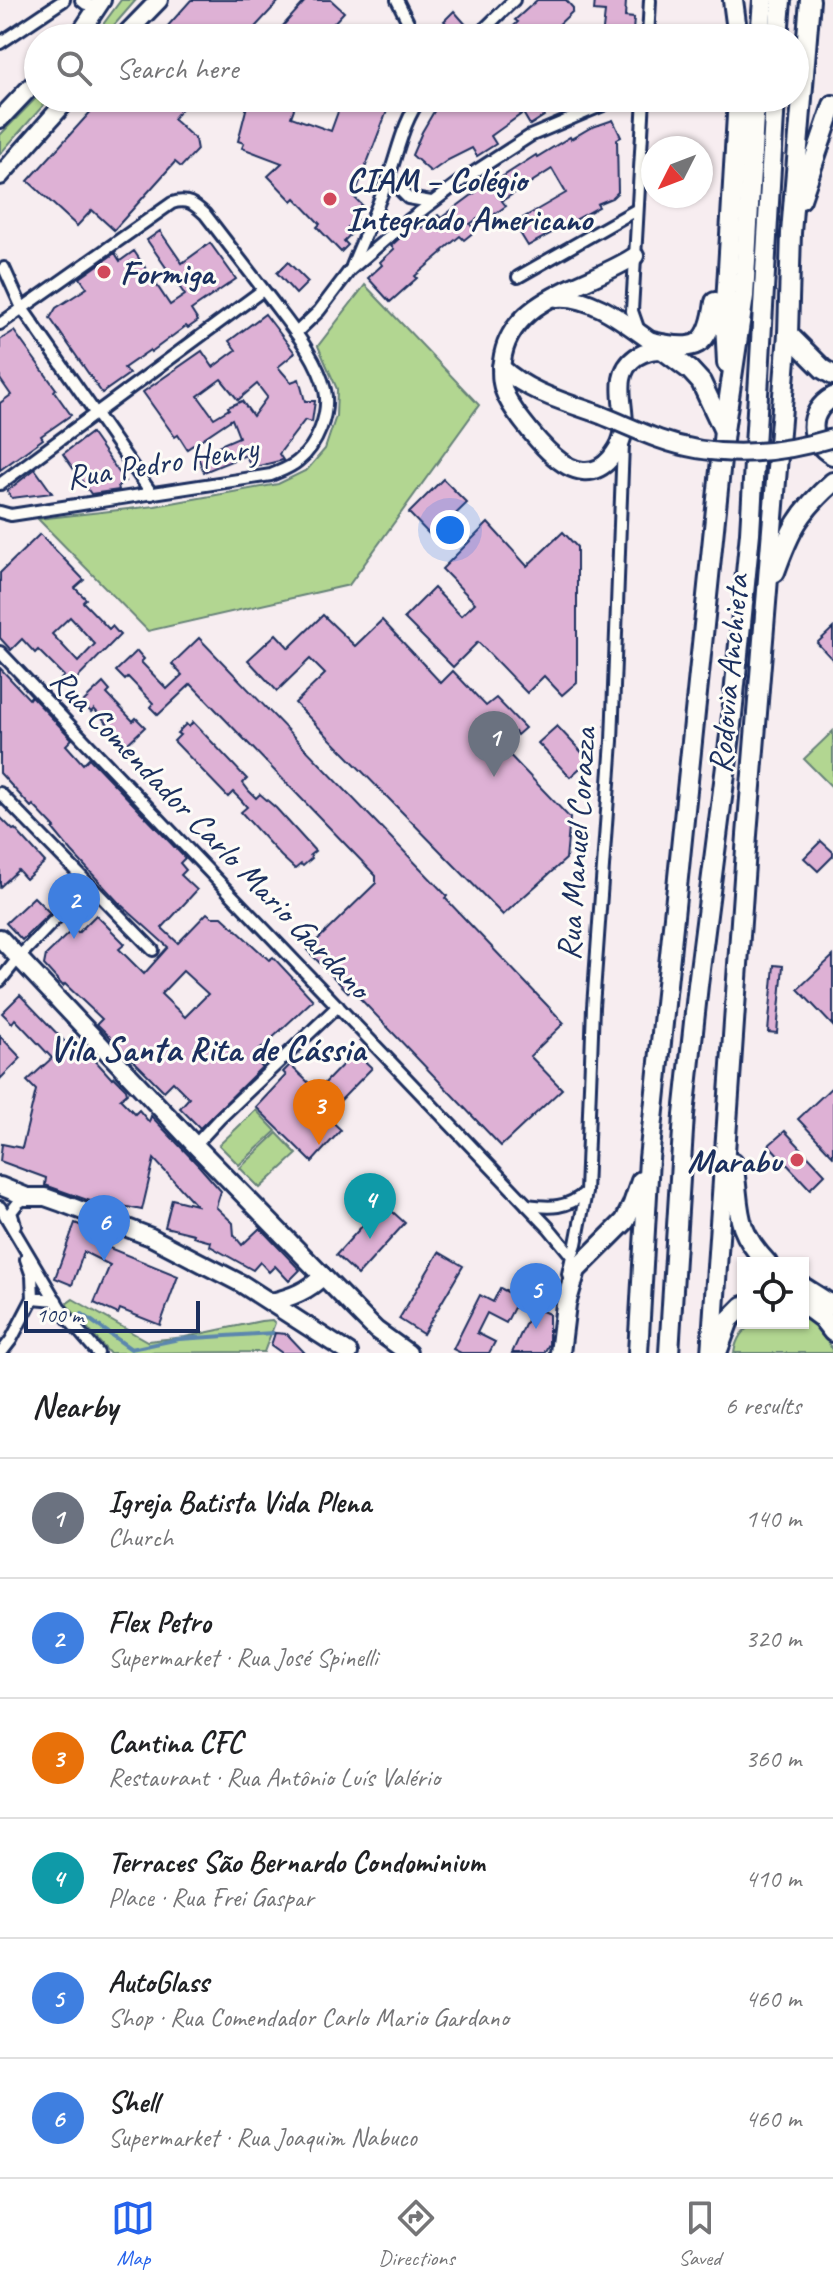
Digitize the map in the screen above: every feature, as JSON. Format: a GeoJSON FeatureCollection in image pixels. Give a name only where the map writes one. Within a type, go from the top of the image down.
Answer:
{"type":"FeatureCollection","features":[{"type":"Feature","properties":{"kind":"highway"},"geometry":{"type":"LineString","coordinates":[[733,0],[737,24]]}},
{"type":"Feature","properties":{"kind":"highway"},"geometry":{"type":"LineString","coordinates":[[740,24],[743,0]]}},
{"type":"Feature","properties":{"kind":"highway"},"geometry":{"type":"LineString","coordinates":[[761,24],[763,0]]}},
{"type":"Feature","properties":{"kind":"highway"},"geometry":{"type":"LineString","coordinates":[[779,24],[781,0]]}},
{"type":"Feature","properties":{"kind":"highway","name":"Rodovia Anchieta"},"geometry":{"type":"LineString","coordinates":[[808,24],[810,0]]}},
{"type":"Feature","properties":{"kind":"highway"},"geometry":{"type":"LineString","coordinates":[[791,233],[833,105]]}},
{"type":"Feature","properties":{"kind":"highway","name":"Rodovia Anchieta"},"geometry":{"type":"LineString","coordinates":[[729,397],[725,321],[737,112]]}},
{"type":"Feature","properties":{"kind":"highway","name":"Rodovia Anchieta"},"geometry":{"type":"LineString","coordinates":[[638,1353],[649,1159],[724,431],[744,296],[754,112]]}},
{"type":"Feature","properties":{"kind":"highway","name":"Rodovia Anchieta"},"geometry":{"type":"LineString","coordinates":[[669,1353],[684,1115],[730,735],[750,533],[774,112]]}},
{"type":"Feature","properties":{"kind":"highway","name":"Rodovia Anchieta"},"geometry":{"type":"LineString","coordinates":[[714,1353],[747,835],[788,334],[791,233],[801,112]]}},
{"type":"Feature","properties":{"kind":"highway"},"geometry":{"type":"LineString","coordinates":[[812,162],[833,128]]}},
{"type":"Feature","properties":{"kind":"highway"},"geometry":{"type":"LineString","coordinates":[[652,342],[691,347],[709,332],[730,221]]}},
{"type":"Feature","properties":{"kind":"highway"},"geometry":{"type":"LineString","coordinates":[[788,334],[833,375]]}},
{"type":"Feature","properties":{"kind":"highway"},"geometry":{"type":"LineString","coordinates":[[652,342],[701,382],[724,431]]}},
{"type":"Feature","properties":{"kind":"highway"},"geometry":{"type":"LineString","coordinates":[[833,397],[817,411],[814,422],[814,434],[821,447],[833,455]]}},
{"type":"Feature","properties":{"kind":"highway"},"geometry":{"type":"LineString","coordinates":[[768,593],[790,531],[817,496],[833,482]]}},
{"type":"Feature","properties":{"kind":"highway"},"geometry":{"type":"LineString","coordinates":[[727,1133],[738,1216],[747,1237],[762,1257]]}},
{"type":"Feature","properties":{"kind":"highway"},"geometry":{"type":"LineString","coordinates":[[560,1353],[571,1282],[576,1270],[625,1221],[649,1159]]}},
{"type":"Feature","properties":{"kind":"highway"},"geometry":{"type":"LineString","coordinates":[[809,1291],[833,1306]]}},
{"type":"Feature","properties":{"kind":"highway"},"geometry":{"type":"LineString","coordinates":[[809,1308],[833,1332]]}},
{"type":"Feature","properties":{"kind":"highway"},"geometry":{"type":"LineString","coordinates":[[714,1353],[729,1320],[737,1312]]}},
{"type":"Feature","properties":{"kind":"main road"},"geometry":{"type":"LineString","coordinates":[[136,24],[159,0]]}},
{"type":"Feature","properties":{"kind":"main road"},"geometry":{"type":"LineString","coordinates":[[86,24],[100,3]]}},
{"type":"Feature","properties":{"kind":"main road"},"geometry":{"type":"LineString","coordinates":[[0,119],[24,94]]}},
{"type":"Feature","properties":{"kind":"main road"},"geometry":{"type":"LineString","coordinates":[[0,176],[57,112]]}},
{"type":"Feature","properties":{"kind":"main road"},"geometry":{"type":"LineString","coordinates":[[547,299],[580,299],[652,342],[651,350],[639,355],[626,370],[621,384],[623,436],[616,452],[596,470],[574,469],[558,459],[526,426],[509,403],[501,385],[501,367],[511,333],[534,309],[547,299],[610,272],[635,256]]}},
{"type":"Feature","properties":{"kind":"main road"},"geometry":{"type":"LineString","coordinates":[[501,367],[514,380],[529,388],[661,440],[739,454],[768,453],[833,438]]}},
{"type":"Feature","properties":{"kind":"main road"},"geometry":{"type":"LineString","coordinates":[[0,938],[195,1145],[376,1330],[408,1353]]}},
{"type":"Feature","properties":{"kind":"main road"},"geometry":{"type":"LineString","coordinates":[[0,1186],[27,1197],[45,1197],[151,1237],[242,1284],[349,1353]]}},
{"type":"Feature","properties":{"kind":"main road"},"geometry":{"type":"LineString","coordinates":[[272,1302],[311,1287],[323,1276]]}},
{"type":"Feature","properties":{"kind":"street"},"geometry":{"type":"LineString","coordinates":[[28,24],[64,0]]}},
{"type":"Feature","properties":{"kind":"street"},"geometry":{"type":"LineString","coordinates":[[81,0],[86,4],[100,3]]}},
{"type":"Feature","properties":{"kind":"street"},"geometry":{"type":"LineString","coordinates":[[397,0],[410,24]]}},
{"type":"Feature","properties":{"kind":"street"},"geometry":{"type":"LineString","coordinates":[[489,24],[514,0]]}},
{"type":"Feature","properties":{"kind":"street"},"geometry":{"type":"LineString","coordinates":[[649,24],[650,0]]}},
{"type":"Feature","properties":{"kind":"street"},"geometry":{"type":"LineString","coordinates":[[0,43],[24,27]]}},
{"type":"Feature","properties":{"kind":"street"},"geometry":{"type":"LineString","coordinates":[[350,270],[412,112]]}},
{"type":"Feature","properties":{"kind":"street"},"geometry":{"type":"LineString","coordinates":[[296,333],[319,311],[350,270],[431,202],[530,136],[587,112]]}},
{"type":"Feature","properties":{"kind":"street"},"geometry":{"type":"LineString","coordinates":[[643,112],[632,311],[652,342]]}},
{"type":"Feature","properties":{"kind":"street"},"geometry":{"type":"LineString","coordinates":[[388,178],[408,198],[431,202]]}},
{"type":"Feature","properties":{"kind":"street","name":"Rua Pedro Henry"},"geometry":{"type":"LineString","coordinates":[[0,512],[11,515],[271,475],[301,459],[312,445],[326,411],[325,390],[296,333],[205,214],[194,204],[181,200],[172,203],[22,308]]}},
{"type":"Feature","properties":{"kind":"street"},"geometry":{"type":"LineString","coordinates":[[518,277],[636,210]]}},
{"type":"Feature","properties":{"kind":"street"},"geometry":{"type":"LineString","coordinates":[[4,268],[22,308],[152,494]]}},
{"type":"Feature","properties":{"kind":"street"},"geometry":{"type":"LineString","coordinates":[[0,484],[263,290]]}},
{"type":"Feature","properties":{"kind":"street"},"geometry":{"type":"LineString","coordinates":[[0,324],[22,308]]}},
{"type":"Feature","properties":{"kind":"street","name":"Rua Manuel Corazza"},"geometry":{"type":"LineString","coordinates":[[572,1256],[586,1192],[593,1007],[612,741],[623,436]]}},
{"type":"Feature","properties":{"kind":"street","name":"Rua Comendador Carlo Mario Gardano"},"geometry":{"type":"LineString","coordinates":[[0,652],[572,1256]]}},
{"type":"Feature","properties":{"kind":"street"},"geometry":{"type":"LineString","coordinates":[[0,793],[153,950]]}},
{"type":"Feature","properties":{"kind":"street"},"geometry":{"type":"LineString","coordinates":[[0,981],[88,885]]}},
{"type":"Feature","properties":{"kind":"street"},"geometry":{"type":"LineString","coordinates":[[195,1145],[338,1006]]}},
{"type":"Feature","properties":{"kind":"street"},"geometry":{"type":"LineString","coordinates":[[527,1205],[553,1208],[566,1205],[586,1192]]}},
{"type":"Feature","properties":{"kind":"street"},"geometry":{"type":"LineString","coordinates":[[1,1353],[33,1298],[32,1276],[11,1212],[27,1197]]}},
{"type":"Feature","properties":{"kind":"street"},"geometry":{"type":"LineString","coordinates":[[0,1207],[63,1313],[98,1353]]}},
{"type":"Feature","properties":{"kind":"street"},"geometry":{"type":"LineString","coordinates":[[566,1310],[562,1303],[572,1256]]}},
{"type":"Feature","properties":{"kind":"street"},"geometry":{"type":"LineString","coordinates":[[33,1298],[56,1300]]}},
{"type":"Feature","properties":{"kind":"green space"},"geometry":{"type":"Polygon","coordinates":[[[121,0],[136,0],[115,24],[103,24],[121,0]]]}},
{"type":"Feature","properties":{"kind":"green space"},"geometry":{"type":"Polygon","coordinates":[[[24,110],[38,112],[0,154],[0,135],[24,110]]]}},
{"type":"Feature","properties":{"kind":"green space"},"geometry":{"type":"Polygon","coordinates":[[[365,285],[479,405],[349,585],[148,631],[38,519],[155,506],[278,484],[307,470],[325,449],[336,416],[337,389],[318,346],[365,285]]]}},
{"type":"Feature","properties":{"kind":"green space"},"geometry":{"type":"Polygon","coordinates":[[[833,731],[833,788],[804,759],[833,731]]]}},
{"type":"Feature","properties":{"kind":"green space"},"geometry":{"type":"Polygon","coordinates":[[[256,1110],[276,1131],[239,1165],[219,1145],[256,1110]]]}},
{"type":"Feature","properties":{"kind":"green space"},"geometry":{"type":"Polygon","coordinates":[[[277,1133],[297,1154],[260,1188],[240,1168],[277,1133]]]}},
{"type":"Feature","properties":{"kind":"green space"},"geometry":{"type":"Polygon","coordinates":[[[73,1299],[147,1341],[185,1337],[261,1321],[272,1320],[275,1323],[264,1352],[109,1353],[66,1304],[73,1299]]]}},
{"type":"Feature","properties":{"kind":"green space"},"geometry":{"type":"Polygon","coordinates":[[[809,1322],[822,1332],[833,1353],[734,1353],[747,1329],[809,1329],[809,1322]]]}},
{"type":"Feature","properties":{"kind":"building"},"geometry":{"type":"Polygon","coordinates":[[[191,0],[280,0],[258,24],[170,24],[191,0]]]}},
{"type":"Feature","properties":{"kind":"building"},"geometry":{"type":"Polygon","coordinates":[[[306,0],[331,0],[344,12],[333,24],[285,24],[306,0]]]}},
{"type":"Feature","properties":{"kind":"building"},"geometry":{"type":"Polygon","coordinates":[[[537,0],[566,0],[573,8],[559,24],[516,24],[518,22],[515,20],[537,0]]]}},
{"type":"Feature","properties":{"kind":"building"},"geometry":{"type":"Polygon","coordinates":[[[595,0],[626,1],[625,17],[634,18],[634,24],[604,24],[605,12],[594,11],[595,0]]]}},
{"type":"Feature","properties":{"kind":"building"},"geometry":{"type":"Polygon","coordinates":[[[454,11],[465,24],[447,24],[444,21],[454,11]]]}},
{"type":"Feature","properties":{"kind":"building"},"geometry":{"type":"Polygon","coordinates":[[[90,112],[179,112],[173,119],[195,139],[197,150],[181,167],[175,162],[114,230],[92,210],[77,226],[28,181],[90,112]]]}},
{"type":"Feature","properties":{"kind":"building","name":"CIAM – Colégio Integrado Americano"},"geometry":{"type":"Polygon","coordinates":[[[245,112],[293,112],[291,117],[331,131],[338,112],[387,112],[354,197],[362,205],[353,214],[357,219],[348,227],[353,232],[344,241],[348,245],[341,252],[317,227],[320,224],[268,176],[282,163],[242,148],[244,143],[238,141],[245,112]]]}},
{"type":"Feature","properties":{"kind":"building"},"geometry":{"type":"Polygon","coordinates":[[[434,112],[547,112],[530,125],[523,113],[491,136],[496,144],[477,156],[472,148],[431,172],[412,155],[434,112]]]}},
{"type":"Feature","properties":{"kind":"building"},"geometry":{"type":"Polygon","coordinates":[[[613,120],[621,137],[617,139],[618,192],[597,204],[599,207],[528,246],[514,223],[566,193],[552,169],[502,201],[506,206],[492,216],[489,211],[470,224],[475,231],[464,240],[460,236],[442,251],[390,302],[368,278],[382,265],[380,262],[394,249],[391,246],[403,235],[418,224],[422,228],[438,215],[441,218],[476,192],[473,188],[487,179],[491,184],[570,137],[613,120]]]}},
{"type":"Feature","properties":{"kind":"building"},"geometry":{"type":"Polygon","coordinates":[[[160,231],[182,263],[210,243],[236,279],[191,310],[198,321],[124,368],[129,374],[102,393],[50,318],[56,308],[87,288],[80,278],[115,253],[120,261],[134,251],[170,305],[185,295],[147,240],[160,231]]]}},
{"type":"Feature","properties":{"kind":"building"},"geometry":{"type":"Polygon","coordinates":[[[288,262],[308,282],[296,294],[277,273],[288,262]]]}},
{"type":"Feature","properties":{"kind":"building"},"geometry":{"type":"Polygon","coordinates":[[[265,314],[295,353],[278,367],[291,382],[299,379],[305,401],[315,401],[312,422],[305,420],[279,454],[283,460],[251,468],[246,455],[204,472],[197,455],[239,437],[232,419],[187,449],[143,392],[202,351],[213,367],[236,350],[229,341],[265,314]],[[221,379],[198,396],[214,418],[242,401],[253,416],[267,397],[257,384],[238,400],[221,379]]]}},
{"type":"Feature","properties":{"kind":"building"},"geometry":{"type":"Polygon","coordinates":[[[14,331],[71,415],[0,470],[0,403],[11,395],[0,379],[0,340],[14,331]]]}},
{"type":"Feature","properties":{"kind":"building"},"geometry":{"type":"Polygon","coordinates":[[[91,433],[125,481],[118,486],[119,490],[91,494],[63,454],[91,433]]]}},
{"type":"Feature","properties":{"kind":"building"},"geometry":{"type":"Polygon","coordinates":[[[35,469],[52,493],[12,498],[7,491],[35,469]]]}},
{"type":"Feature","properties":{"kind":"building"},"geometry":{"type":"Polygon","coordinates":[[[443,479],[467,503],[432,537],[409,513],[443,479]]]}},
{"type":"Feature","properties":{"kind":"building"},"geometry":{"type":"Polygon","coordinates":[[[488,523],[527,566],[563,532],[577,547],[577,682],[562,695],[544,676],[527,693],[478,642],[453,667],[404,618],[434,588],[461,616],[475,603],[442,569],[488,523]]]}},
{"type":"Feature","properties":{"kind":"building"},"geometry":{"type":"Polygon","coordinates":[[[40,534],[84,580],[75,588],[86,599],[83,602],[109,629],[112,626],[120,635],[68,688],[61,679],[64,676],[38,650],[35,653],[22,639],[11,650],[0,638],[0,573],[40,534]],[[70,617],[52,634],[78,662],[95,644],[70,617]]]}},
{"type":"Feature","properties":{"kind":"building"},"geometry":{"type":"Polygon","coordinates":[[[323,615],[355,646],[382,620],[441,683],[453,671],[486,706],[496,698],[525,728],[500,745],[570,818],[566,859],[503,915],[295,703],[325,674],[310,659],[277,691],[248,660],[276,634],[289,648],[323,615]]]}},
{"type":"Feature","properties":{"kind":"building"},"geometry":{"type":"Polygon","coordinates":[[[833,628],[833,660],[817,643],[833,628]]]}},
{"type":"Feature","properties":{"kind":"building"},"geometry":{"type":"Polygon","coordinates":[[[199,638],[447,896],[445,898],[564,1023],[530,1056],[562,1089],[501,1146],[351,989],[348,992],[307,950],[376,883],[376,876],[191,684],[158,715],[150,707],[153,703],[128,677],[125,680],[116,671],[137,651],[144,659],[141,662],[167,689],[182,675],[172,664],[199,638]]]}},
{"type":"Feature","properties":{"kind":"building"},"geometry":{"type":"Polygon","coordinates":[[[0,668],[72,739],[66,745],[83,764],[89,758],[185,858],[180,863],[186,870],[181,875],[197,890],[162,928],[178,943],[207,913],[212,917],[222,917],[269,960],[273,957],[313,1000],[252,1057],[262,1067],[200,1128],[180,1108],[189,1098],[173,1082],[164,1091],[97,1024],[102,1019],[65,984],[63,986],[44,965],[46,955],[74,928],[78,933],[96,915],[125,944],[119,949],[144,974],[168,947],[119,903],[72,852],[55,828],[0,773],[0,668]],[[183,971],[161,994],[185,1017],[208,994],[183,971]]]}},
{"type":"Feature","properties":{"kind":"building"},"geometry":{"type":"Polygon","coordinates":[[[103,683],[110,691],[107,694],[133,721],[136,718],[145,727],[124,747],[116,739],[119,736],[94,709],[91,712],[82,703],[103,683]]]}},
{"type":"Feature","properties":{"kind":"building"},"geometry":{"type":"Polygon","coordinates":[[[193,722],[247,779],[243,783],[249,791],[256,798],[260,794],[276,808],[315,851],[303,866],[301,864],[295,869],[281,856],[241,812],[247,807],[240,799],[233,792],[228,797],[174,741],[186,724],[189,727],[193,722]]]}},
{"type":"Feature","properties":{"kind":"building"},"geometry":{"type":"Polygon","coordinates":[[[557,726],[589,760],[570,777],[538,743],[557,726]]]}},
{"type":"Feature","properties":{"kind":"building"},"geometry":{"type":"Polygon","coordinates":[[[0,817],[45,862],[26,879],[18,870],[0,887],[0,817]]]}},
{"type":"Feature","properties":{"kind":"building"},"geometry":{"type":"Polygon","coordinates":[[[821,841],[833,852],[833,856],[818,871],[804,858],[821,841]]]}},
{"type":"Feature","properties":{"kind":"building"},"geometry":{"type":"Polygon","coordinates":[[[34,897],[50,913],[22,940],[6,923],[34,897]]]}},
{"type":"Feature","properties":{"kind":"building"},"geometry":{"type":"Polygon","coordinates":[[[833,956],[833,1026],[798,989],[833,956]]]}},
{"type":"Feature","properties":{"kind":"building"},"geometry":{"type":"Polygon","coordinates":[[[774,965],[783,966],[777,1033],[768,1032],[774,965]]]}},
{"type":"Feature","properties":{"kind":"building"},"geometry":{"type":"Polygon","coordinates":[[[20,995],[67,1044],[74,1037],[112,1079],[114,1077],[126,1089],[127,1093],[120,1099],[135,1114],[139,1110],[149,1122],[151,1116],[199,1166],[221,1191],[216,1207],[233,1223],[234,1235],[242,1245],[260,1228],[300,1270],[289,1281],[275,1266],[269,1272],[260,1262],[253,1270],[210,1246],[211,1242],[165,1227],[172,1199],[196,1205],[154,1159],[142,1210],[122,1206],[121,1212],[45,1185],[46,1178],[0,1161],[2,1144],[22,1148],[36,1090],[27,1081],[52,1058],[15,1019],[12,1023],[2,1013],[20,995]]]}},
{"type":"Feature","properties":{"kind":"building"},"geometry":{"type":"Polygon","coordinates":[[[0,1036],[21,1058],[0,1079],[0,1036]]]}},
{"type":"Feature","properties":{"kind":"building"},"geometry":{"type":"Polygon","coordinates":[[[355,1052],[372,1068],[324,1114],[341,1130],[312,1162],[256,1107],[286,1075],[283,1072],[290,1065],[311,1085],[314,1082],[320,1088],[355,1052]]]}},
{"type":"Feature","properties":{"kind":"building"},"geometry":{"type":"Polygon","coordinates":[[[833,1086],[833,1156],[798,1119],[833,1086]]]}},
{"type":"Feature","properties":{"kind":"building","name":"Marabu"},"geometry":{"type":"Polygon","coordinates":[[[785,1131],[825,1174],[810,1189],[769,1145],[785,1131]]]}},
{"type":"Feature","properties":{"kind":"building"},"geometry":{"type":"Polygon","coordinates":[[[383,1203],[405,1223],[358,1275],[336,1255],[383,1203]]]}},
{"type":"Feature","properties":{"kind":"building"},"geometry":{"type":"Polygon","coordinates":[[[75,1223],[91,1230],[89,1237],[103,1242],[102,1245],[178,1276],[160,1325],[120,1309],[118,1314],[94,1303],[110,1265],[84,1252],[72,1285],[55,1278],[75,1223]]]}},
{"type":"Feature","properties":{"kind":"building"},"geometry":{"type":"Polygon","coordinates":[[[439,1252],[463,1266],[423,1334],[399,1319],[439,1252]]]}},
{"type":"Feature","properties":{"kind":"building"},"geometry":{"type":"Polygon","coordinates":[[[500,1288],[519,1298],[506,1323],[487,1313],[477,1333],[495,1342],[489,1353],[461,1353],[453,1349],[480,1295],[493,1302],[500,1288]]]}},
{"type":"Feature","properties":{"kind":"building"},"geometry":{"type":"Polygon","coordinates":[[[533,1307],[549,1314],[549,1344],[544,1353],[512,1353],[533,1307]]]}},
{"type":"Feature","properties":{"kind":"building"},"geometry":{"type":"Polygon","coordinates":[[[275,1333],[287,1334],[305,1353],[282,1353],[271,1345],[275,1333]]]}},
{"type":"Feature","properties":{"kind":"waterway"},"geometry":{"type":"LineString","coordinates":[[82,1314],[131,1349],[179,1339],[273,1333]]}},
{"type":"Feature","properties":{"kind":"place","name":"CIAM – Colégio Integrado Americano"},"geometry":{"type":"Point","coordinates":[330,199]}},
{"type":"Feature","properties":{"kind":"place","name":"Formiga"},"geometry":{"type":"Point","coordinates":[104,272]}},
{"type":"Feature","properties":{"kind":"place","name":"Igreja Batista Vida Plena"},"geometry":{"type":"Point","coordinates":[494,777]}},
{"type":"Feature","properties":{"kind":"place","name":"Flex Petro"},"geometry":{"type":"Point","coordinates":[74,939]}},
{"type":"Feature","properties":{"kind":"place","name":"Cantina CFC"},"geometry":{"type":"Point","coordinates":[319,1145]}},
{"type":"Feature","properties":{"kind":"place","name":"Marabu"},"geometry":{"type":"Point","coordinates":[797,1160]}},
{"type":"Feature","properties":{"kind":"place","name":"Terraces São Bernardo Condominium"},"geometry":{"type":"Point","coordinates":[370,1239]}},
{"type":"Feature","properties":{"kind":"place","name":"Shell"},"geometry":{"type":"Point","coordinates":[104,1261]}},
{"type":"Feature","properties":{"kind":"place","name":"AutoGlass"},"geometry":{"type":"Point","coordinates":[536,1329]}},
{"type":"Feature","properties":{"kind":"district","name":"Vila Santa Rita de Cássia"},"geometry":{"type":"Point","coordinates":[207,1049]}}]}
